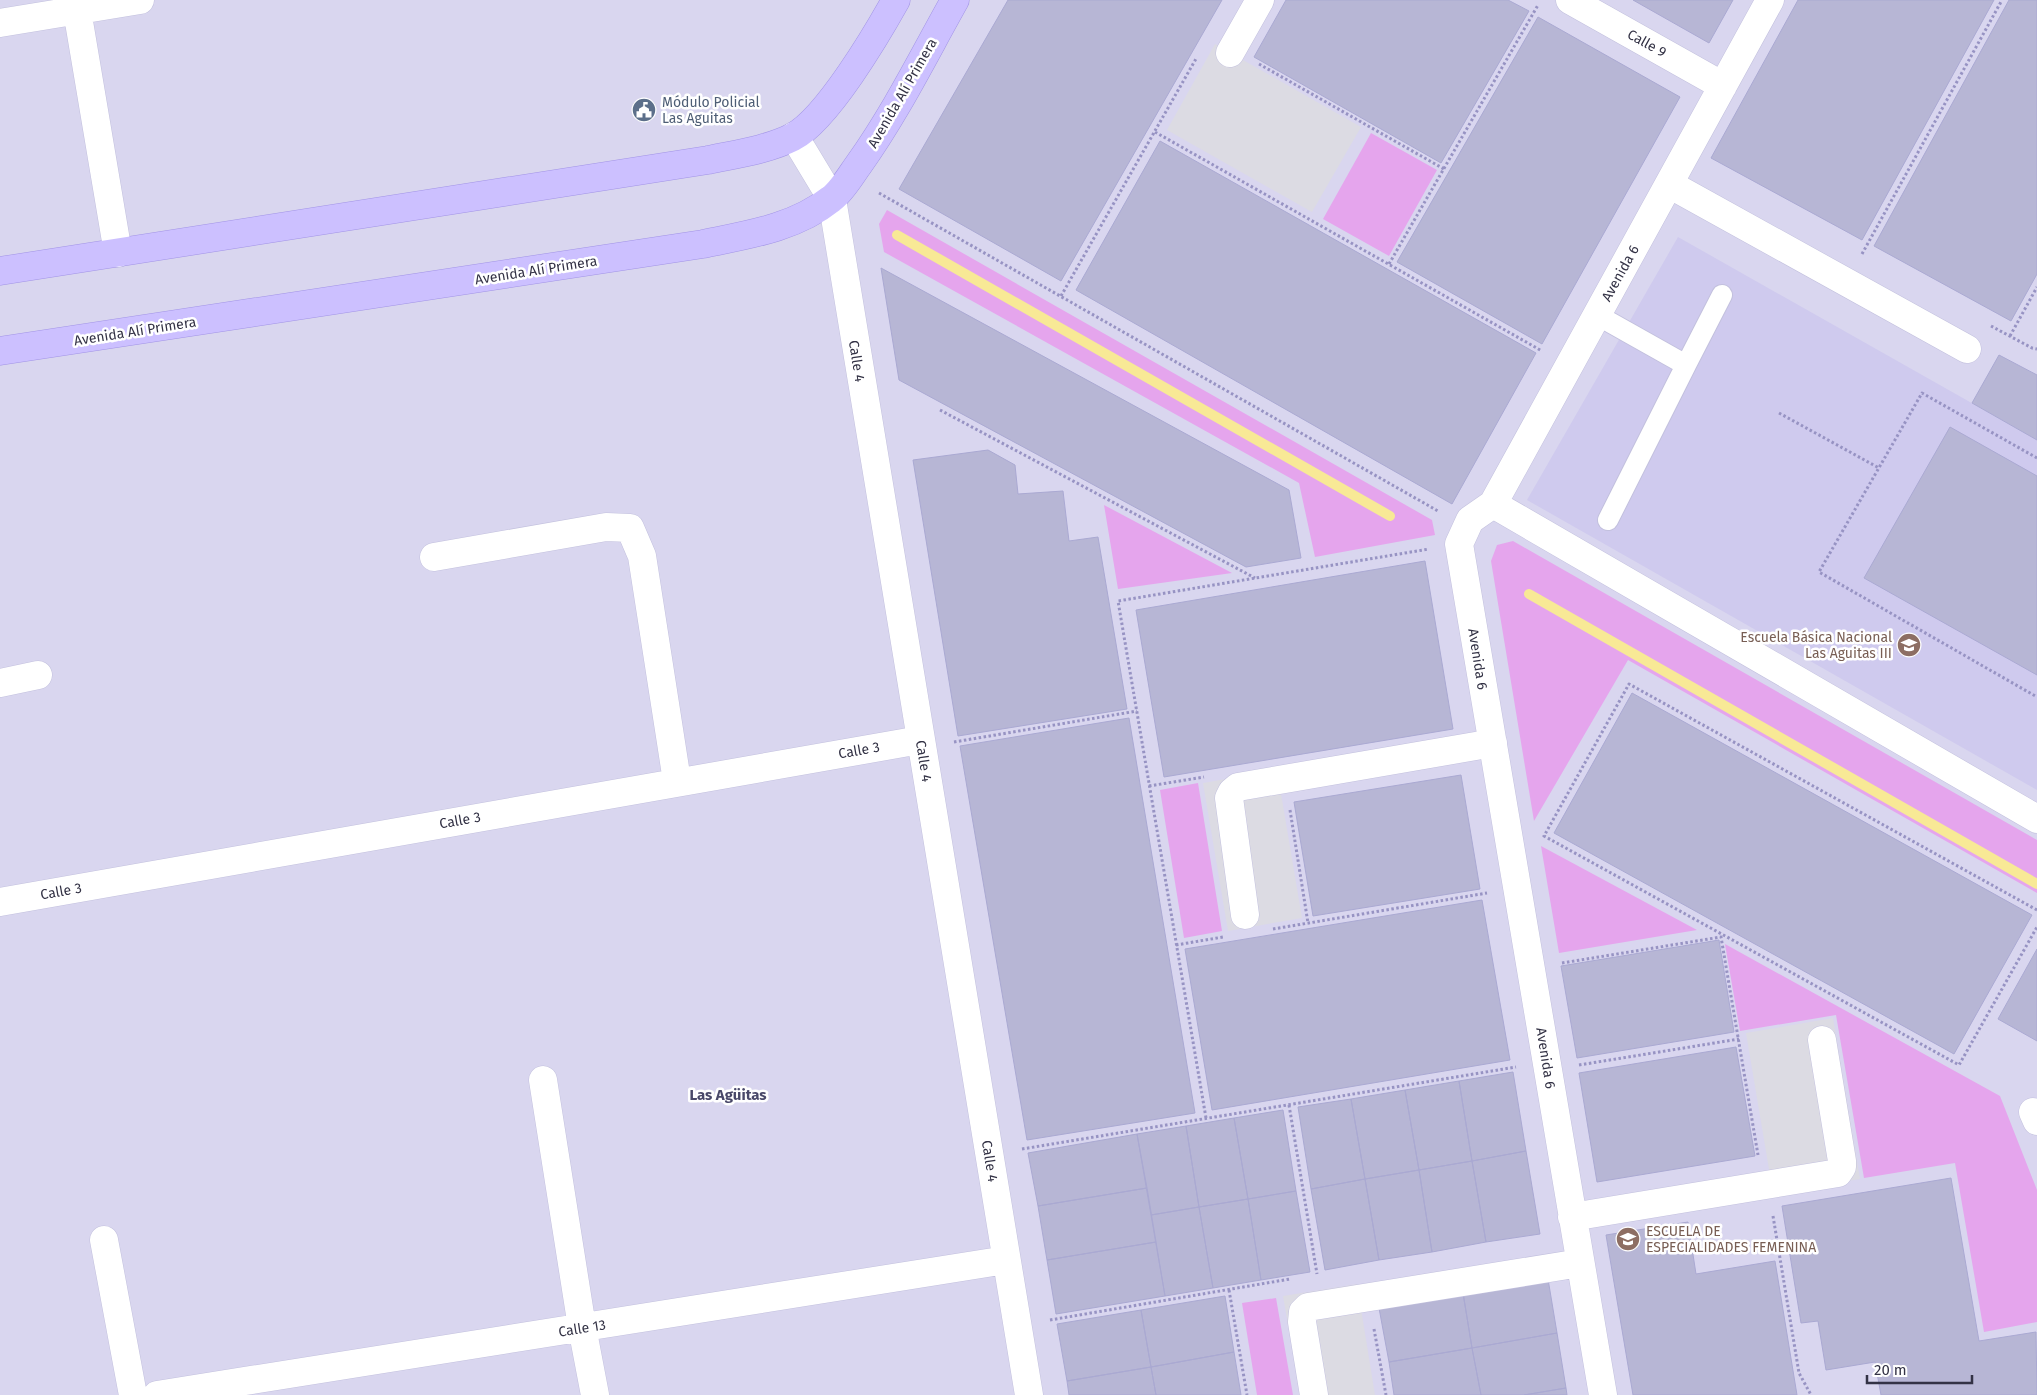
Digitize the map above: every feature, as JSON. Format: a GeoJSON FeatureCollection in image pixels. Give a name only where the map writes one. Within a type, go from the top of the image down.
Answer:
{"type":"FeatureCollection","features":[{"type":"Feature","properties":{"kind":"main road"},"geometry":{"type":"LineString","coordinates":[[0,272],[708,160],[762,148],[794,136],[818,116],[876,35],[896,0]]}},
{"type":"Feature","properties":{"kind":"main road","name":"Avenida Alí Primera"},"geometry":{"type":"LineString","coordinates":[[0,351],[703,244],[755,234],[793,222],[832,199],[850,176],[885,127],[955,0]]}},
{"type":"Feature","properties":{"kind":"street"},"geometry":{"type":"LineString","coordinates":[[1232,51],[1260,0]]}},
{"type":"Feature","properties":{"kind":"street","name":"Calle 9"},"geometry":{"type":"LineString","coordinates":[[1570,0],[1723,86]]}},
{"type":"Feature","properties":{"kind":"street","name":"Avenida 6"},"geometry":{"type":"LineString","coordinates":[[1603,1395],[1492,743],[1463,536],[1470,520],[1493,504],[1770,0]]}},
{"type":"Feature","properties":{"kind":"street"},"geometry":{"type":"LineString","coordinates":[[0,23],[124,1]]}},
{"type":"Feature","properties":{"kind":"street"},"geometry":{"type":"LineString","coordinates":[[77,10],[118,253]]}},
{"type":"Feature","properties":{"kind":"street","name":"Calle 4"},"geometry":{"type":"LineString","coordinates":[[794,136],[832,199],[1028,1395]]}},
{"type":"Feature","properties":{"kind":"street"},"geometry":{"type":"LineString","coordinates":[[1669,184],[1968,349]]}},
{"type":"Feature","properties":{"kind":"street"},"geometry":{"type":"LineString","coordinates":[[1493,504],[2037,819]]}},
{"type":"Feature","properties":{"kind":"street"},"geometry":{"type":"LineString","coordinates":[[434,557],[606,527],[630,528],[642,556],[677,782]]}},
{"type":"Feature","properties":{"kind":"street"},"geometry":{"type":"LineString","coordinates":[[0,683],[38,675]]}},
{"type":"Feature","properties":{"kind":"street"},"geometry":{"type":"LineString","coordinates":[[1245,915],[1229,798],[1238,787],[1492,743]]}},
{"type":"Feature","properties":{"kind":"street","name":"Calle 3"},"geometry":{"type":"LineString","coordinates":[[0,902],[677,782],[921,744]]}},
{"type":"Feature","properties":{"kind":"street"},"geometry":{"type":"LineString","coordinates":[[1572,1218],[1838,1174],[1842,1167],[1822,1040]]}},
{"type":"Feature","properties":{"kind":"street"},"geometry":{"type":"LineString","coordinates":[[543,1080],[582,1328],[596,1395]]}},
{"type":"Feature","properties":{"kind":"street"},"geometry":{"type":"LineString","coordinates":[[104,1240],[133,1395]]}},
{"type":"Feature","properties":{"kind":"street","name":"Calle 13"},"geometry":{"type":"LineString","coordinates":[[157,1395],[1006,1260]]}},
{"type":"Feature","properties":{"kind":"street"},"geometry":{"type":"LineString","coordinates":[[1314,1395],[1302,1322],[1303,1312],[1308,1307],[1580,1263]]}},
{"type":"Feature","properties":{"kind":"lane"},"geometry":{"type":"LineString","coordinates":[[1608,520],[1722,295]]}},
{"type":"Feature","properties":{"kind":"lane"},"geometry":{"type":"LineString","coordinates":[[1598,315],[1686,365]]}},
{"type":"Feature","properties":{"kind":"path"},"geometry":{"type":"LineString","coordinates":[[1389,264],[1541,0]]}},
{"type":"Feature","properties":{"kind":"path"},"geometry":{"type":"LineString","coordinates":[[1847,282],[2002,0]]}},
{"type":"Feature","properties":{"kind":"path"},"geometry":{"type":"LineString","coordinates":[[1060,296],[1202,49]]}},
{"type":"Feature","properties":{"kind":"path"},"geometry":{"type":"LineString","coordinates":[[1232,51],[1444,169]]}},
{"type":"Feature","properties":{"kind":"path"},"geometry":{"type":"LineString","coordinates":[[1155,132],[1569,366]]}},
{"type":"Feature","properties":{"kind":"path"},"geometry":{"type":"LineString","coordinates":[[850,176],[1060,296],[1463,536]]}},
{"type":"Feature","properties":{"kind":"path"},"geometry":{"type":"LineString","coordinates":[[2010,336],[2037,287]]}},
{"type":"Feature","properties":{"kind":"path"},"geometry":{"type":"LineString","coordinates":[[2037,458],[1922,393],[1819,572],[2037,697]]}},
{"type":"Feature","properties":{"kind":"path"},"geometry":{"type":"LineString","coordinates":[[940,410],[1255,578]]}},
{"type":"Feature","properties":{"kind":"path"},"geometry":{"type":"LineString","coordinates":[[1779,413],[1879,468]]}},
{"type":"Feature","properties":{"kind":"path"},"geometry":{"type":"LineString","coordinates":[[1206,1118],[1118,601],[1255,578],[1463,536]]}},
{"type":"Feature","properties":{"kind":"path"},"geometry":{"type":"LineString","coordinates":[[2037,910],[1629,684],[1544,836],[1960,1065],[2037,927]]}},
{"type":"Feature","properties":{"kind":"path"},"geometry":{"type":"LineString","coordinates":[[921,744],[1137,711]]}},
{"type":"Feature","properties":{"kind":"path"},"geometry":{"type":"LineString","coordinates":[[1284,778],[1308,923]]}},
{"type":"Feature","properties":{"kind":"path"},"geometry":{"type":"LineString","coordinates":[[1271,929],[1517,888]]}},
{"type":"Feature","properties":{"kind":"path"},"geometry":{"type":"LineString","coordinates":[[1176,945],[1224,937]]}},
{"type":"Feature","properties":{"kind":"path"},"geometry":{"type":"LineString","coordinates":[[1530,968],[1721,937],[1799,1373],[1811,1395]]}},
{"type":"Feature","properties":{"kind":"path"},"geometry":{"type":"LineString","coordinates":[[989,1154],[1289,1105],[1739,1039]]}},
{"type":"Feature","properties":{"kind":"path"},"geometry":{"type":"LineString","coordinates":[[1289,1105],[1318,1275]]}},
{"type":"Feature","properties":{"kind":"path"},"geometry":{"type":"LineString","coordinates":[[1229,1290],[1246,1395]]}},
{"type":"Feature","properties":{"kind":"path"},"geometry":{"type":"LineString","coordinates":[[1369,1296],[1386,1395]]}},
{"type":"Feature","properties":{"kind":"shaded area"},"geometry":{"type":"Polygon","coordinates":[[[0,0],[2037,0],[2037,1395],[0,1395],[0,0]]]}},
{"type":"Feature","properties":{"kind":"shaded area"},"geometry":{"type":"Polygon","coordinates":[[[1215,44],[1361,127],[1312,212],[1167,130],[1215,44]]]}},
{"type":"Feature","properties":{"kind":"shaded area"},"geometry":{"type":"Polygon","coordinates":[[[1371,133],[1437,170],[1389,256],[1323,219],[1371,133]]]}},
{"type":"Feature","properties":{"kind":"shaded area"},"geometry":{"type":"Polygon","coordinates":[[[887,210],[1432,520],[1435,535],[1315,557],[1299,483],[884,252],[879,224],[887,210]]]}},
{"type":"Feature","properties":{"kind":"shaded area","name":"Escuela Básica Nacional Las Aguitas III"},"geometry":{"type":"Polygon","coordinates":[[[1678,237],[2037,440],[2037,790],[1527,500],[1678,237]]]}},
{"type":"Feature","properties":{"kind":"shaded area"},"geometry":{"type":"Polygon","coordinates":[[[1104,505],[1232,573],[1118,589],[1104,505]]]}},
{"type":"Feature","properties":{"kind":"shaded area"},"geometry":{"type":"Polygon","coordinates":[[[1513,541],[2037,840],[2037,893],[1628,660],[1534,821],[1491,561],[1497,545],[1513,541]]]}},
{"type":"Feature","properties":{"kind":"shaded area"},"geometry":{"type":"Polygon","coordinates":[[[1277,770],[1302,918],[1228,931],[1203,783],[1277,770]]]}},
{"type":"Feature","properties":{"kind":"shaded area"},"geometry":{"type":"Polygon","coordinates":[[[1198,783],[1222,931],[1184,938],[1160,790],[1198,783]]]}},
{"type":"Feature","properties":{"kind":"shaded area"},"geometry":{"type":"Polygon","coordinates":[[[1541,846],[1697,930],[1559,953],[1541,846]]]}},
{"type":"Feature","properties":{"kind":"shaded area"},"geometry":{"type":"Polygon","coordinates":[[[1725,944],[2000,1096],[2037,1190],[2037,1322],[1984,1332],[1955,1163],[1864,1178],[1836,1015],[1740,1031],[1725,944]]]}},
{"type":"Feature","properties":{"kind":"shaded area"},"geometry":{"type":"Polygon","coordinates":[[[1833,1018],[1860,1179],[1773,1193],[1746,1033],[1833,1018]]]}},
{"type":"Feature","properties":{"kind":"shaded area"},"geometry":{"type":"Polygon","coordinates":[[[1357,1284],[1375,1395],[1300,1395],[1283,1296],[1357,1284]]]}},
{"type":"Feature","properties":{"kind":"shaded area"},"geometry":{"type":"Polygon","coordinates":[[[1276,1298],[1293,1395],[1257,1395],[1242,1303],[1276,1298]]]}},
{"type":"Feature","properties":{"kind":"building"},"geometry":{"type":"Polygon","coordinates":[[[1008,0],[1222,0],[1061,281],[899,189],[1008,0]]]}},
{"type":"Feature","properties":{"kind":"building"},"geometry":{"type":"Polygon","coordinates":[[[1286,0],[1508,0],[1529,11],[1441,163],[1254,57],[1286,0]]]}},
{"type":"Feature","properties":{"kind":"building"},"geometry":{"type":"Polygon","coordinates":[[[1633,0],[1733,0],[1709,43],[1633,0]]]}},
{"type":"Feature","properties":{"kind":"building"},"geometry":{"type":"Polygon","coordinates":[[[1798,0],[1994,0],[1862,240],[1711,158],[1798,0]]]}},
{"type":"Feature","properties":{"kind":"building"},"geometry":{"type":"Polygon","coordinates":[[[2009,0],[2037,0],[2037,274],[2011,321],[1874,246],[2009,0]]]}},
{"type":"Feature","properties":{"kind":"building"},"geometry":{"type":"Polygon","coordinates":[[[1538,17],[1680,97],[1542,344],[1397,262],[1538,17]]]}},
{"type":"Feature","properties":{"kind":"building"},"geometry":{"type":"Polygon","coordinates":[[[1160,141],[1536,353],[1452,504],[1076,290],[1160,141]]]}},
{"type":"Feature","properties":{"kind":"building"},"geometry":{"type":"Polygon","coordinates":[[[881,268],[1289,490],[1301,558],[1246,567],[899,380],[881,268]]]}},
{"type":"Feature","properties":{"kind":"building"},"geometry":{"type":"Polygon","coordinates":[[[1999,355],[2037,375],[2037,440],[1972,403],[1999,355]]]}},
{"type":"Feature","properties":{"kind":"building"},"geometry":{"type":"Polygon","coordinates":[[[1950,427],[2037,476],[2037,675],[1864,578],[1950,427]]]}},
{"type":"Feature","properties":{"kind":"building"},"geometry":{"type":"Polygon","coordinates":[[[988,450],[1015,465],[1018,494],[1063,491],[1069,541],[1098,537],[1127,709],[958,736],[913,460],[988,450]]]}},
{"type":"Feature","properties":{"kind":"building"},"geometry":{"type":"Polygon","coordinates":[[[1425,561],[1453,729],[1164,777],[1136,610],[1425,561]]]}},
{"type":"Feature","properties":{"kind":"building"},"geometry":{"type":"Polygon","coordinates":[[[1632,693],[2032,915],[1954,1054],[1554,833],[1632,693]]]}},
{"type":"Feature","properties":{"kind":"building"},"geometry":{"type":"Polygon","coordinates":[[[1129,718],[1195,1113],[1027,1140],[960,746],[1129,718]]]}},
{"type":"Feature","properties":{"kind":"building"},"geometry":{"type":"Polygon","coordinates":[[[1461,775],[1480,889],[1313,916],[1294,802],[1461,775]]]}},
{"type":"Feature","properties":{"kind":"building"},"geometry":{"type":"Polygon","coordinates":[[[1482,900],[1510,1060],[1212,1110],[1185,949],[1482,900]]]}},
{"type":"Feature","properties":{"kind":"building"},"geometry":{"type":"Polygon","coordinates":[[[1719,940],[1734,1032],[1577,1058],[1561,966],[1719,940]]]}},
{"type":"Feature","properties":{"kind":"building"},"geometry":{"type":"Polygon","coordinates":[[[2037,949],[2037,1041],[1998,1019],[2037,949]]]}},
{"type":"Feature","properties":{"kind":"building"},"geometry":{"type":"Polygon","coordinates":[[[1736,1047],[1755,1156],[1597,1182],[1579,1073],[1736,1047]]]}},
{"type":"Feature","properties":{"kind":"building"},"geometry":{"type":"Polygon","coordinates":[[[1513,1072],[1526,1151],[1472,1161],[1459,1081],[1513,1072]]]}},
{"type":"Feature","properties":{"kind":"building"},"geometry":{"type":"Polygon","coordinates":[[[1459,1081],[1472,1161],[1419,1170],[1405,1090],[1459,1081]]]}},
{"type":"Feature","properties":{"kind":"building"},"geometry":{"type":"Polygon","coordinates":[[[1405,1090],[1419,1170],[1365,1179],[1351,1099],[1405,1090]]]}},
{"type":"Feature","properties":{"kind":"building"},"geometry":{"type":"Polygon","coordinates":[[[1351,1099],[1365,1179],[1311,1189],[1298,1107],[1351,1099]]]}},
{"type":"Feature","properties":{"kind":"building"},"geometry":{"type":"Polygon","coordinates":[[[1283,1110],[1296,1191],[1248,1199],[1234,1118],[1283,1110]]]}},
{"type":"Feature","properties":{"kind":"building"},"geometry":{"type":"Polygon","coordinates":[[[1234,1118],[1248,1199],[1199,1207],[1186,1126],[1234,1118]]]}},
{"type":"Feature","properties":{"kind":"building"},"geometry":{"type":"Polygon","coordinates":[[[1186,1126],[1199,1207],[1151,1215],[1137,1134],[1186,1126]]]}},
{"type":"Feature","properties":{"kind":"building"},"geometry":{"type":"Polygon","coordinates":[[[1137,1134],[1147,1188],[1038,1206],[1028,1153],[1137,1134]]]}},
{"type":"Feature","properties":{"kind":"building"},"geometry":{"type":"Polygon","coordinates":[[[1526,1151],[1540,1234],[1486,1242],[1472,1161],[1526,1151]]]}},
{"type":"Feature","properties":{"kind":"building"},"geometry":{"type":"Polygon","coordinates":[[[1472,1161],[1486,1242],[1432,1252],[1419,1170],[1472,1161]]]}},
{"type":"Feature","properties":{"kind":"building"},"geometry":{"type":"Polygon","coordinates":[[[1419,1170],[1432,1252],[1379,1260],[1365,1179],[1419,1170]]]}},
{"type":"Feature","properties":{"kind":"building"},"geometry":{"type":"Polygon","coordinates":[[[1951,1178],[1979,1341],[2036,1332],[2037,1395],[1881,1395],[1875,1362],[1826,1370],[1818,1321],[1801,1323],[1782,1206],[1951,1178]]]}},
{"type":"Feature","properties":{"kind":"building"},"geometry":{"type":"Polygon","coordinates":[[[1365,1179],[1379,1260],[1325,1270],[1311,1189],[1365,1179]]]}},
{"type":"Feature","properties":{"kind":"building"},"geometry":{"type":"Polygon","coordinates":[[[1147,1188],[1156,1242],[1047,1260],[1038,1206],[1147,1188]]]}},
{"type":"Feature","properties":{"kind":"building"},"geometry":{"type":"Polygon","coordinates":[[[1296,1191],[1310,1272],[1261,1280],[1248,1199],[1296,1191]]]}},
{"type":"Feature","properties":{"kind":"building"},"geometry":{"type":"Polygon","coordinates":[[[1248,1199],[1261,1280],[1213,1288],[1199,1207],[1248,1199]]]}},
{"type":"Feature","properties":{"kind":"building"},"geometry":{"type":"Polygon","coordinates":[[[1199,1207],[1213,1288],[1165,1296],[1151,1215],[1199,1207]]]}},
{"type":"Feature","properties":{"kind":"building"},"geometry":{"type":"Polygon","coordinates":[[[1688,1222],[1696,1274],[1775,1261],[1797,1395],[1633,1395],[1606,1235],[1688,1222]]]}},
{"type":"Feature","properties":{"kind":"building"},"geometry":{"type":"Polygon","coordinates":[[[1156,1242],[1165,1296],[1056,1314],[1047,1260],[1156,1242]]]}},
{"type":"Feature","properties":{"kind":"building"},"geometry":{"type":"Polygon","coordinates":[[[1548,1279],[1557,1333],[1472,1348],[1463,1293],[1548,1279]]]}},
{"type":"Feature","properties":{"kind":"building"},"geometry":{"type":"Polygon","coordinates":[[[1463,1293],[1472,1348],[1389,1362],[1379,1308],[1463,1293]]]}},
{"type":"Feature","properties":{"kind":"building"},"geometry":{"type":"Polygon","coordinates":[[[1225,1296],[1234,1352],[1151,1367],[1141,1310],[1225,1296]]]}},
{"type":"Feature","properties":{"kind":"building"},"geometry":{"type":"Polygon","coordinates":[[[1141,1310],[1151,1367],[1067,1381],[1057,1324],[1141,1310]]]}},
{"type":"Feature","properties":{"kind":"building"},"geometry":{"type":"Polygon","coordinates":[[[1557,1333],[1566,1388],[1524,1395],[1481,1395],[1472,1348],[1557,1333]]]}},
{"type":"Feature","properties":{"kind":"building"},"geometry":{"type":"Polygon","coordinates":[[[1472,1348],[1481,1395],[1394,1395],[1389,1362],[1472,1348]]]}},
{"type":"Feature","properties":{"kind":"building"},"geometry":{"type":"Polygon","coordinates":[[[1234,1352],[1241,1395],[1156,1395],[1151,1367],[1234,1352]]]}},
{"type":"Feature","properties":{"kind":"building"},"geometry":{"type":"Polygon","coordinates":[[[1151,1367],[1156,1395],[1069,1395],[1067,1381],[1151,1367]]]}},
{"type":"Feature","properties":{"kind":"building"},"geometry":{"type":"Polygon","coordinates":[[[1566,1388],[1567,1395],[1524,1395],[1566,1388]]]}},
{"type":"Feature","properties":{"kind":"waterway"},"geometry":{"type":"LineString","coordinates":[[897,235],[1390,516]]}},
{"type":"Feature","properties":{"kind":"waterway"},"geometry":{"type":"LineString","coordinates":[[1529,594],[2037,884]]}},
{"type":"Feature","properties":{"kind":"place","name":"Módulo Policial Las Aguitas"},"geometry":{"type":"Point","coordinates":[644,110]}},
{"type":"Feature","properties":{"kind":"place","name":"Escuela Básica Nacional Las Aguitas III"},"geometry":{"type":"Point","coordinates":[1909,645]}},
{"type":"Feature","properties":{"kind":"place","name":"ESCUELA DE ESPECIALIDADES FEMENINA"},"geometry":{"type":"Point","coordinates":[1628,1239]}},
{"type":"Feature","properties":{"kind":"district","name":"Las Agüitas"},"geometry":{"type":"Point","coordinates":[728,1095]}}]}
